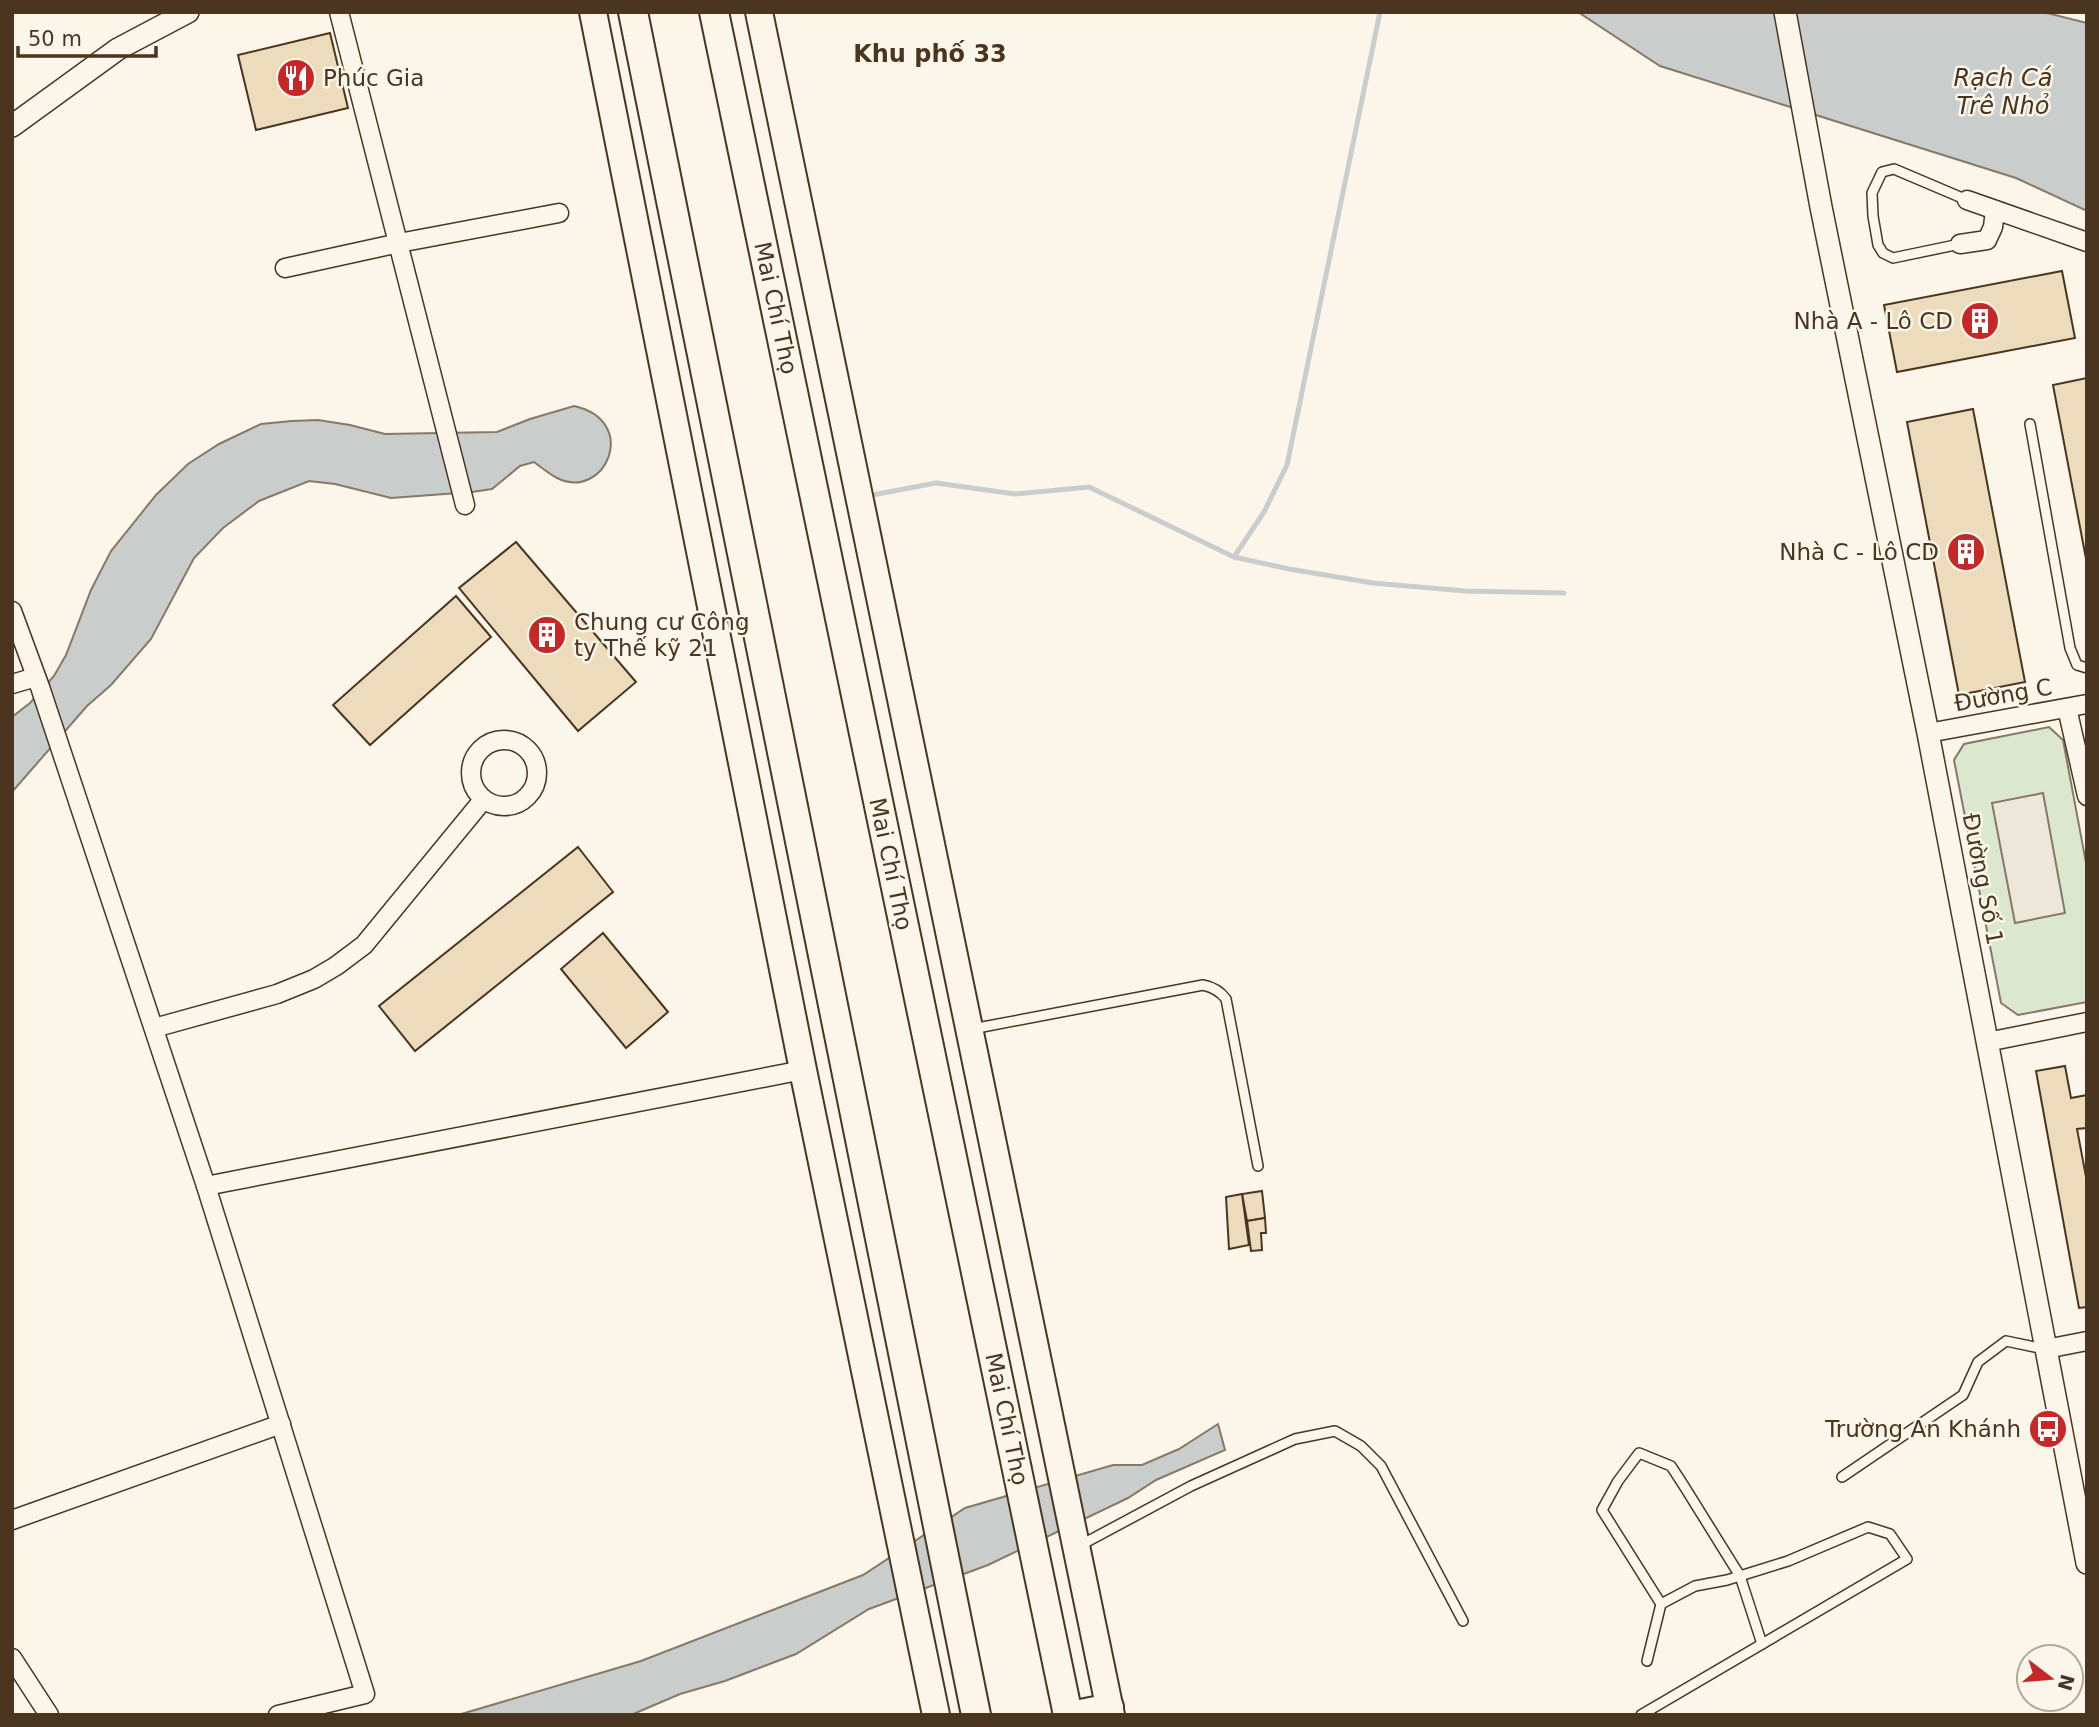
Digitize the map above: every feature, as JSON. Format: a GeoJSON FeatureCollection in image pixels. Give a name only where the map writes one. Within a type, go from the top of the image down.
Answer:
{"type":"FeatureCollection","features":[{"type":"Feature","properties":{"kind":"highway"},"geometry":{"type":"LineString","coordinates":[[633,12],[976,1715]]}},
{"type":"Feature","properties":{"kind":"highway","name":"Mai Chí Thọ"},"geometry":{"type":"LineString","coordinates":[[714,12],[1070,1715]]}},
{"type":"Feature","properties":{"kind":"main road"},"geometry":{"type":"LineString","coordinates":[[593,12],[803,1070],[936,1715]]}},
{"type":"Feature","properties":{"kind":"main road","name":"Mai Chí Thọ"},"geometry":{"type":"LineString","coordinates":[[760,12],[1110,1711]]}},
{"type":"Feature","properties":{"kind":"main road"},"geometry":{"type":"LineString","coordinates":[[1070,1715],[1110,1711]]}},
{"type":"Feature","properties":{"kind":"street"},"geometry":{"type":"LineString","coordinates":[[12,126],[118,49],[188,12]]}},
{"type":"Feature","properties":{"kind":"street"},"geometry":{"type":"LineString","coordinates":[[339,12],[465,505]]}},
{"type":"Feature","properties":{"kind":"street","name":"Đường Số 1"},"geometry":{"type":"LineString","coordinates":[[1786,12],[1821,207],[1928,733],[2087,1563]]}},
{"type":"Feature","properties":{"kind":"street"},"geometry":{"type":"LineString","coordinates":[[1967,200],[2087,242]]}},
{"type":"Feature","properties":{"kind":"street"},"geometry":{"type":"LineString","coordinates":[[1960,244],[1987,240],[1993,227],[1995,210]]}},
{"type":"Feature","properties":{"kind":"street"},"geometry":{"type":"LineString","coordinates":[[285,268],[559,213]]}},
{"type":"Feature","properties":{"kind":"street"},"geometry":{"type":"LineString","coordinates":[[12,611],[67,767],[206,1186],[365,1694],[278,1715]]}},
{"type":"Feature","properties":{"kind":"street"},"geometry":{"type":"LineString","coordinates":[[12,684],[38,682]]}},
{"type":"Feature","properties":{"kind":"street","name":"Đường C"},"geometry":{"type":"LineString","coordinates":[[1928,733],[2087,704]]}},
{"type":"Feature","properties":{"kind":"street"},"geometry":{"type":"LineString","coordinates":[[2067,708],[2087,796]]}},
{"type":"Feature","properties":{"kind":"street"},"geometry":{"type":"LineString","coordinates":[[154,1028],[277,994],[314,979],[336,966],[364,945],[483,800]]}},
{"type":"Feature","properties":{"kind":"street"},"geometry":{"type":"LineString","coordinates":[[1987,1042],[2087,1022]]}},
{"type":"Feature","properties":{"kind":"street"},"geometry":{"type":"LineString","coordinates":[[206,1186],[803,1070]]}},
{"type":"Feature","properties":{"kind":"street"},"geometry":{"type":"LineString","coordinates":[[2046,1349],[2087,1341]]}},
{"type":"Feature","properties":{"kind":"street"},"geometry":{"type":"LineString","coordinates":[[12,1520],[281,1424]]}},
{"type":"Feature","properties":{"kind":"street"},"geometry":{"type":"LineString","coordinates":[[12,1658],[49,1715]]}},
{"type":"Feature","properties":{"kind":"lane"},"geometry":{"type":"LineString","coordinates":[[1960,244],[1893,258],[1883,253],[1878,245],[1874,226],[1872,193],[1882,172],[1894,169],[1967,200]]}},
{"type":"Feature","properties":{"kind":"lane"},"geometry":{"type":"LineString","coordinates":[[2030,424],[2070,648],[2077,665],[2087,668]]}},
{"type":"Feature","properties":{"kind":"lane"},"geometry":{"type":"LineString","coordinates":[[970,1029],[1203,985],[1211,987],[1226,999],[1258,1166]]}},
{"type":"Feature","properties":{"kind":"lane"},"geometry":{"type":"LineString","coordinates":[[1842,1476],[1963,1395],[1978,1362],[2006,1341],[2046,1349]]}},
{"type":"Feature","properties":{"kind":"lane"},"geometry":{"type":"LineString","coordinates":[[1077,1548],[1202,1480],[1295,1439],[1335,1432],[1361,1446],[1381,1466],[1463,1621]]}},
{"type":"Feature","properties":{"kind":"lane"},"geometry":{"type":"LineString","coordinates":[[1647,1661],[1661,1604],[1602,1510],[1618,1481],[1639,1453],[1671,1466],[1740,1576],[1762,1644]]}},
{"type":"Feature","properties":{"kind":"lane"},"geometry":{"type":"LineString","coordinates":[[1641,1715],[1907,1559],[1890,1534],[1868,1527],[1788,1561],[1695,1586],[1661,1604]]}},
{"type":"Feature","properties":{"kind":"green space"},"geometry":{"type":"Polygon","coordinates":[[[2049,727],[2063,740],[2087,868],[2087,1002],[2018,1015],[2001,1003],[1954,760],[1964,744],[2049,727]]]}},
{"type":"Feature","properties":{"kind":"shaded area"},"geometry":{"type":"Polygon","coordinates":[[[2043,793],[2065,913],[2015,923],[1992,803],[2043,793]]]}},
{"type":"Feature","properties":{"kind":"water","name":"Rạch Cá Trê Nhỏ"},"geometry":{"type":"Polygon","coordinates":[[[1578,12],[2043,12],[2087,23],[2087,211],[2016,178],[1660,66],[1578,12]]]}},
{"type":"Feature","properties":{"kind":"water"},"geometry":{"type":"Polygon","coordinates":[[[574,406],[594,414],[606,427],[611,442],[609,457],[601,470],[589,479],[574,482],[557,478],[534,462],[520,466],[492,489],[472,492],[391,498],[335,484],[309,481],[259,501],[223,528],[194,558],[151,639],[111,685],[87,706],[12,792],[12,717],[30,703],[54,676],[66,655],[91,590],[111,551],[156,495],[188,464],[219,444],[261,424],[318,420],[385,434],[497,432],[574,406]]]}},
{"type":"Feature","properties":{"kind":"water"},"geometry":{"type":"Polygon","coordinates":[[[1218,1424],[1225,1450],[1156,1480],[1128,1498],[988,1565],[869,1609],[796,1654],[725,1681],[680,1694],[631,1715],[458,1715],[641,1661],[863,1575],[965,1508],[1113,1465],[1142,1465],[1179,1449],[1218,1424]]]}},
{"type":"Feature","properties":{"kind":"building"},"geometry":{"type":"Polygon","coordinates":[[[330,33],[348,108],[256,130],[238,55],[330,33]]]}},
{"type":"Feature","properties":{"kind":"building","name":"Nhà A - Lô CD"},"geometry":{"type":"Polygon","coordinates":[[[2062,271],[2075,338],[1897,372],[1884,305],[2062,271]]]}},
{"type":"Feature","properties":{"kind":"building"},"geometry":{"type":"Polygon","coordinates":[[[2087,378],[2087,564],[2053,385],[2087,378]]]}},
{"type":"Feature","properties":{"kind":"building","name":"Nhà C - Lô CD"},"geometry":{"type":"Polygon","coordinates":[[[1973,409],[2025,682],[1959,695],[1907,422],[1973,409]]]}},
{"type":"Feature","properties":{"kind":"building","name":"Chung cư Công ty Thế kỹ 21"},"geometry":{"type":"Polygon","coordinates":[[[516,542],[636,682],[578,731],[459,588],[516,542]]]}},
{"type":"Feature","properties":{"kind":"building"},"geometry":{"type":"Polygon","coordinates":[[[456,596],[491,637],[370,745],[333,705],[456,596]]]}},
{"type":"Feature","properties":{"kind":"building"},"geometry":{"type":"Polygon","coordinates":[[[578,847],[613,892],[415,1051],[379,1006],[578,847]]]}},
{"type":"Feature","properties":{"kind":"building"},"geometry":{"type":"Polygon","coordinates":[[[603,933],[668,1012],[626,1048],[561,969],[603,933]]]}},
{"type":"Feature","properties":{"kind":"building"},"geometry":{"type":"Polygon","coordinates":[[[2065,1066],[2071,1098],[2087,1095],[2087,1128],[2077,1129],[2087,1182],[2087,1307],[2079,1308],[2036,1071],[2065,1066]]]}},
{"type":"Feature","properties":{"kind":"building"},"geometry":{"type":"Polygon","coordinates":[[[1262,1191],[1265,1218],[1247,1221],[1242,1194],[1262,1191]]]}},
{"type":"Feature","properties":{"kind":"building"},"geometry":{"type":"Polygon","coordinates":[[[1242,1194],[1249,1245],[1229,1249],[1226,1197],[1242,1194]]]}},
{"type":"Feature","properties":{"kind":"building"},"geometry":{"type":"Polygon","coordinates":[[[1265,1218],[1266,1233],[1261,1233],[1262,1250],[1251,1251],[1247,1221],[1265,1218]]]}},
{"type":"Feature","properties":{"kind":"waterway"},"geometry":{"type":"LineString","coordinates":[[1234,557],[1264,512],[1287,465],[1380,12]]}},
{"type":"Feature","properties":{"kind":"waterway"},"geometry":{"type":"LineString","coordinates":[[867,496],[936,483],[1015,494],[1089,487],[1234,557],[1373,583],[1465,591],[1564,593]]}},
{"type":"Feature","properties":{"kind":"place","name":"Phúc Gia"},"geometry":{"type":"Point","coordinates":[296,78]}},
{"type":"Feature","properties":{"kind":"place","name":"Nhà A - Lô CD"},"geometry":{"type":"Point","coordinates":[1980,321]}},
{"type":"Feature","properties":{"kind":"place","name":"Nhà C - Lô CD"},"geometry":{"type":"Point","coordinates":[1966,552]}},
{"type":"Feature","properties":{"kind":"place","name":"Chung cư Công ty Thế kỹ 21"},"geometry":{"type":"Point","coordinates":[547,635]}},
{"type":"Feature","properties":{"kind":"place","name":"Trường An Khánh"},"geometry":{"type":"Point","coordinates":[2048,1429]}},
{"type":"Feature","properties":{"kind":"district","name":"Khu phố 33"},"geometry":{"type":"Point","coordinates":[930,54]}}]}
